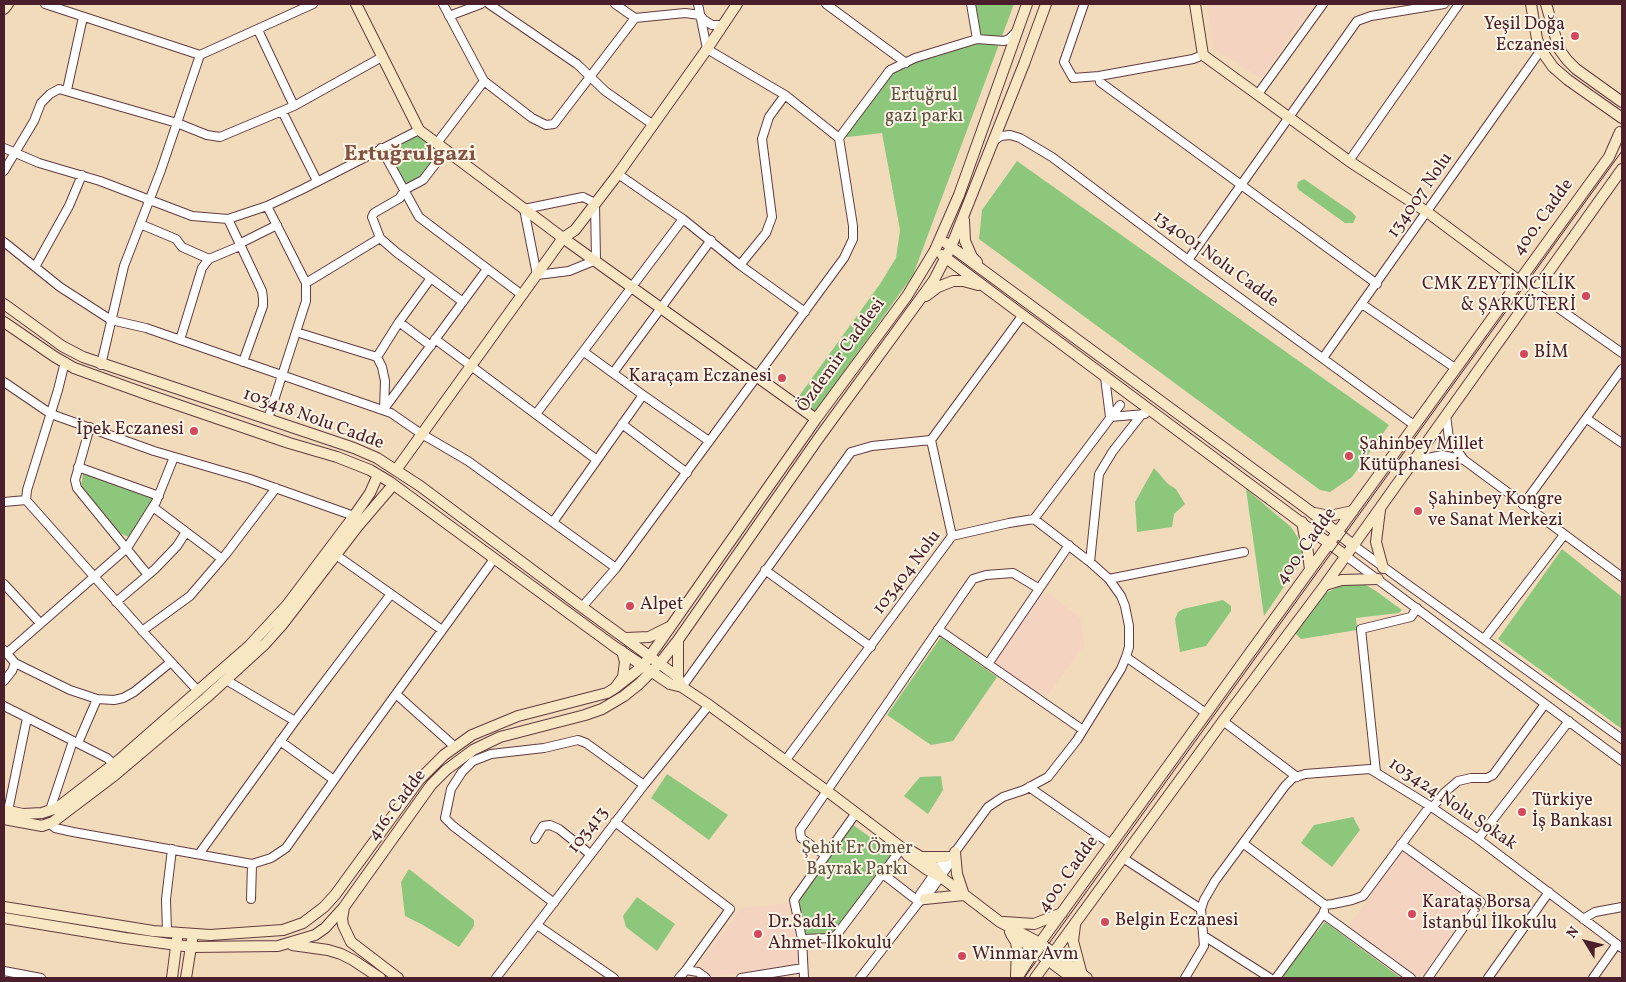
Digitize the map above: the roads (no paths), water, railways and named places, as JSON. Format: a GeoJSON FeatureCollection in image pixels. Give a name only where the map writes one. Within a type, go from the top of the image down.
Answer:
{"type":"FeatureCollection","features":[{"type":"Feature","properties":{"kind":"main road"},"geometry":{"type":"LineString","coordinates":[[356,4],[419,130],[563,238],[816,419]]}},
{"type":"Feature","properties":{"kind":"main road"},"geometry":{"type":"LineString","coordinates":[[396,470],[563,238],[575,230],[618,174],[737,4]]}},
{"type":"Feature","properties":{"kind":"main road","name":"Özdemir Caddesi"},"geometry":{"type":"LineString","coordinates":[[4,907],[153,932],[210,935],[283,930],[303,922],[324,907],[343,885],[419,780],[454,746],[472,735],[518,716],[598,697],[647,669],[650,656],[816,419],[907,296],[941,240],[972,160],[1027,4]]}},
{"type":"Feature","properties":{"kind":"main road","name":"Özdemir Caddesi"},"geometry":{"type":"LineString","coordinates":[[660,663],[934,280],[951,247],[1046,4]]}},
{"type":"Feature","properties":{"kind":"main road"},"geometry":{"type":"LineString","coordinates":[[1195,4],[1203,55],[1349,161],[1427,212],[1518,280]]}},
{"type":"Feature","properties":{"kind":"main road"},"geometry":{"type":"LineString","coordinates":[[1531,4],[1537,39],[1541,50],[1553,67],[1568,80],[1622,118]]}},
{"type":"Feature","properties":{"kind":"main road"},"geometry":{"type":"LineString","coordinates":[[1546,4],[1559,49],[1567,60],[1576,69],[1622,102]]}},
{"type":"Feature","properties":{"kind":"main road","name":"400. Cadde"},"geometry":{"type":"LineString","coordinates":[[1016,978],[1518,280],[1609,157],[1621,136],[1622,118]]}},
{"type":"Feature","properties":{"kind":"main road","name":"400. Cadde"},"geometry":{"type":"LineString","coordinates":[[1035,978],[1354,545],[1622,169]]}},
{"type":"Feature","properties":{"kind":"main road"},"geometry":{"type":"LineString","coordinates":[[964,214],[965,241],[972,257],[990,276]]}},
{"type":"Feature","properties":{"kind":"main road"},"geometry":{"type":"LineString","coordinates":[[941,240],[1354,545]]}},
{"type":"Feature","properties":{"kind":"main road"},"geometry":{"type":"LineString","coordinates":[[935,250],[1346,556]]}},
{"type":"Feature","properties":{"kind":"main road"},"geometry":{"type":"LineString","coordinates":[[920,300],[938,287],[952,281],[984,287]]}},
{"type":"Feature","properties":{"kind":"main road","name":"103418 Nolu Cadde"},"geometry":{"type":"LineString","coordinates":[[4,304],[62,346],[102,365],[354,448],[377,458],[420,486],[660,663],[709,706],[902,848]]}},
{"type":"Feature","properties":{"kind":"main road"},"geometry":{"type":"LineString","coordinates":[[4,322],[64,362],[99,378],[289,443],[337,457],[378,475],[670,684],[680,682],[678,640]]}},
{"type":"Feature","properties":{"kind":"main road"},"geometry":{"type":"LineString","coordinates":[[5,813],[42,813],[57,808],[114,764],[249,646],[287,605],[354,516],[370,493],[378,475]]}},
{"type":"Feature","properties":{"kind":"main road"},"geometry":{"type":"LineString","coordinates":[[5,813],[42,826],[78,804],[115,775],[226,680],[276,631],[299,605],[336,555],[393,485]]}},
{"type":"Feature","properties":{"kind":"main road"},"geometry":{"type":"LineString","coordinates":[[1380,508],[1376,542],[1383,568]]}},
{"type":"Feature","properties":{"kind":"main road"},"geometry":{"type":"LineString","coordinates":[[1310,511],[1329,516],[1353,510]]}},
{"type":"Feature","properties":{"kind":"main road"},"geometry":{"type":"LineString","coordinates":[[1302,522],[1310,570]]}},
{"type":"Feature","properties":{"kind":"main road"},"geometry":{"type":"LineString","coordinates":[[1324,585],[1342,580],[1378,579]]}},
{"type":"Feature","properties":{"kind":"main road"},"geometry":{"type":"LineString","coordinates":[[624,638],[643,638],[656,634],[668,627],[678,617]]}},
{"type":"Feature","properties":{"kind":"main road"},"geometry":{"type":"LineString","coordinates":[[615,688],[621,681],[624,672],[625,662],[622,651]]}},
{"type":"Feature","properties":{"kind":"main road","name":"416. Cadde"},"geometry":{"type":"LineString","coordinates":[[4,918],[192,947],[278,946],[314,935],[325,928],[344,907],[431,785],[446,770],[473,750],[500,737],[594,712],[624,696],[639,684],[647,669],[660,663]]}},
{"type":"Feature","properties":{"kind":"main road"},"geometry":{"type":"LineString","coordinates":[[639,684],[665,680]]}},
{"type":"Feature","properties":{"kind":"main road"},"geometry":{"type":"LineString","coordinates":[[902,848],[931,863],[938,874],[964,895],[1080,977]]}},
{"type":"Feature","properties":{"kind":"main road"},"geometry":{"type":"LineString","coordinates":[[902,848],[908,856],[926,870],[938,874]]}},
{"type":"Feature","properties":{"kind":"main road"},"geometry":{"type":"LineString","coordinates":[[922,857],[951,855],[964,895]]}},
{"type":"Feature","properties":{"kind":"main road"},"geometry":{"type":"LineString","coordinates":[[922,900],[964,895]]}},
{"type":"Feature","properties":{"kind":"main road"},"geometry":{"type":"LineString","coordinates":[[344,907],[343,925],[351,942],[398,978]]}},
{"type":"Feature","properties":{"kind":"main road"},"geometry":{"type":"LineString","coordinates":[[1000,922],[1034,924],[1063,912]]}},
{"type":"Feature","properties":{"kind":"main road"},"geometry":{"type":"LineString","coordinates":[[1000,922],[1016,942],[1018,955],[1016,978]]}},
{"type":"Feature","properties":{"kind":"main road"},"geometry":{"type":"LineString","coordinates":[[1076,923],[1073,941],[1080,977]]}},
{"type":"Feature","properties":{"kind":"main road"},"geometry":{"type":"LineString","coordinates":[[172,933],[176,945],[172,978]]}},
{"type":"Feature","properties":{"kind":"main road"},"geometry":{"type":"LineString","coordinates":[[186,978],[193,934]]}},
{"type":"Feature","properties":{"kind":"main road"},"geometry":{"type":"LineString","coordinates":[[1011,934],[1037,947]]}},
{"type":"Feature","properties":{"kind":"main road","name":"416. Cadde"},"geometry":{"type":"LineString","coordinates":[[288,944],[342,954],[380,978]]}},
{"type":"Feature","properties":{"kind":"street"},"geometry":{"type":"LineString","coordinates":[[45,4],[200,55],[313,4]]}},
{"type":"Feature","properties":{"kind":"street"},"geometry":{"type":"LineString","coordinates":[[443,4],[484,81],[532,118],[546,125],[554,124],[562,116],[635,18]]}},
{"type":"Feature","properties":{"kind":"street"},"geometry":{"type":"LineString","coordinates":[[449,16],[482,4]]}},
{"type":"Feature","properties":{"kind":"street"},"geometry":{"type":"LineString","coordinates":[[489,4],[577,64],[605,91],[652,124]]}},
{"type":"Feature","properties":{"kind":"street"},"geometry":{"type":"LineString","coordinates":[[615,4],[635,18],[685,13],[700,15],[708,23],[722,25]]}},
{"type":"Feature","properties":{"kind":"street"},"geometry":{"type":"LineString","coordinates":[[582,607],[616,568],[805,312],[844,258],[853,239],[853,226],[839,138],[785,95],[707,49],[698,4]]}},
{"type":"Feature","properties":{"kind":"street"},"geometry":{"type":"LineString","coordinates":[[826,4],[906,63]]}},
{"type":"Feature","properties":{"kind":"street"},"geometry":{"type":"LineString","coordinates":[[971,4],[977,39]]}},
{"type":"Feature","properties":{"kind":"street"},"geometry":{"type":"LineString","coordinates":[[1084,4],[1064,62],[1072,78],[1098,76],[1193,59],[1203,55]]}},
{"type":"Feature","properties":{"kind":"street"},"geometry":{"type":"LineString","coordinates":[[1258,94],[1324,4]]}},
{"type":"Feature","properties":{"kind":"street"},"geometry":{"type":"LineString","coordinates":[[1188,260],[1357,21],[1371,16],[1444,4]]}},
{"type":"Feature","properties":{"kind":"street"},"geometry":{"type":"LineString","coordinates":[[1349,161],[1460,4]]}},
{"type":"Feature","properties":{"kind":"street"},"geometry":{"type":"LineString","coordinates":[[67,90],[83,17]]}},
{"type":"Feature","properties":{"kind":"street"},"geometry":{"type":"LineString","coordinates":[[258,30],[294,106]]}},
{"type":"Feature","properties":{"kind":"street"},"geometry":{"type":"LineString","coordinates":[[839,138],[890,70],[977,39],[999,41],[1009,39],[1017,31]]}},
{"type":"Feature","properties":{"kind":"street"},"geometry":{"type":"LineString","coordinates":[[999,41],[1005,48],[1008,58]]}},
{"type":"Feature","properties":{"kind":"street","name":"134007 Nolu"},"geometry":{"type":"LineString","coordinates":[[1323,358],[1541,50]]}},
{"type":"Feature","properties":{"kind":"street"},"geometry":{"type":"LineString","coordinates":[[102,365],[124,266],[150,199],[200,55]]}},
{"type":"Feature","properties":{"kind":"street"},"geometry":{"type":"LineString","coordinates":[[4,171],[34,121],[41,103],[50,94],[60,89],[177,123],[207,135],[220,137],[294,106],[382,57]]}},
{"type":"Feature","properties":{"kind":"street"},"geometry":{"type":"LineString","coordinates":[[1098,76],[1100,82],[1376,284]]}},
{"type":"Feature","properties":{"kind":"street"},"geometry":{"type":"LineString","coordinates":[[463,302],[380,238],[372,218],[374,213],[400,198],[404,190],[423,180],[441,146],[484,81]]}},
{"type":"Feature","properties":{"kind":"street"},"geometry":{"type":"LineString","coordinates":[[740,265],[766,233],[772,217],[762,139],[769,117],[785,95]]}},
{"type":"Feature","properties":{"kind":"street"},"geometry":{"type":"LineString","coordinates":[[282,111],[317,181]]}},
{"type":"Feature","properties":{"kind":"street"},"geometry":{"type":"LineString","coordinates":[[4,148],[39,163],[82,175],[192,216],[228,219],[267,206],[419,130]]}},
{"type":"Feature","properties":{"kind":"street","name":"134001 Nolu Cadde"},"geometry":{"type":"LineString","coordinates":[[993,141],[1001,136],[1010,135],[1020,138],[1052,157],[1188,260],[1414,425]]}},
{"type":"Feature","properties":{"kind":"street"},"geometry":{"type":"LineString","coordinates":[[381,148],[419,217],[522,295]]}},
{"type":"Feature","properties":{"kind":"street"},"geometry":{"type":"LineString","coordinates":[[618,174],[683,219],[740,265],[805,312]]}},
{"type":"Feature","properties":{"kind":"street"},"geometry":{"type":"LineString","coordinates":[[35,267],[69,206],[82,175]]}},
{"type":"Feature","properties":{"kind":"street"},"geometry":{"type":"LineString","coordinates":[[583,197],[595,204],[596,260],[570,270],[537,274],[524,208],[583,197]]}},
{"type":"Feature","properties":{"kind":"street"},"geometry":{"type":"LineString","coordinates":[[267,206],[306,283],[306,302],[268,419]]}},
{"type":"Feature","properties":{"kind":"street"},"geometry":{"type":"LineString","coordinates":[[228,219],[262,291],[263,298],[263,306],[243,362]]}},
{"type":"Feature","properties":{"kind":"street"},"geometry":{"type":"LineString","coordinates":[[536,414],[683,219]]}},
{"type":"Feature","properties":{"kind":"street"},"geometry":{"type":"LineString","coordinates":[[140,224],[176,239],[182,247],[209,259]]}},
{"type":"Feature","properties":{"kind":"street"},"geometry":{"type":"LineString","coordinates":[[180,340],[202,268],[209,259],[240,245],[277,224]]}},
{"type":"Feature","properties":{"kind":"street"},"geometry":{"type":"LineString","coordinates":[[306,283],[380,238]]}},
{"type":"Feature","properties":{"kind":"street"},"geometry":{"type":"LineString","coordinates":[[613,373],[711,240]]}},
{"type":"Feature","properties":{"kind":"street"},"geometry":{"type":"LineString","coordinates":[[4,242],[60,287],[111,320],[146,328],[384,410],[468,460],[616,568]]}},
{"type":"Feature","properties":{"kind":"street"},"geometry":{"type":"LineString","coordinates":[[384,410],[487,269]]}},
{"type":"Feature","properties":{"kind":"street"},"geometry":{"type":"LineString","coordinates":[[377,357],[399,322],[431,278]]}},
{"type":"Feature","properties":{"kind":"street"},"geometry":{"type":"LineString","coordinates":[[1534,291],[1622,353]]}},
{"type":"Feature","properties":{"kind":"street"},"geometry":{"type":"LineString","coordinates":[[1362,304],[1455,368]]}},
{"type":"Feature","properties":{"kind":"street"},"geometry":{"type":"LineString","coordinates":[[680,682],[851,452],[872,446],[930,440],[1022,316]]}},
{"type":"Feature","properties":{"kind":"street"},"geometry":{"type":"LineString","coordinates":[[399,322],[472,366],[597,460]]}},
{"type":"Feature","properties":{"kind":"street"},"geometry":{"type":"LineString","coordinates":[[296,332],[377,357],[385,380],[384,410]]}},
{"type":"Feature","properties":{"kind":"street"},"geometry":{"type":"LineString","coordinates":[[584,352],[709,441]]}},
{"type":"Feature","properties":{"kind":"street"},"geometry":{"type":"LineString","coordinates":[[64,362],[51,414],[27,490],[26,500],[198,691]]}},
{"type":"Feature","properties":{"kind":"street"},"geometry":{"type":"LineString","coordinates":[[1523,505],[1622,369]]}},
{"type":"Feature","properties":{"kind":"street"},"geometry":{"type":"LineString","coordinates":[[1105,377],[1110,417]]}},
{"type":"Feature","properties":{"kind":"street"},"geometry":{"type":"LineString","coordinates":[[4,382],[51,414],[174,457],[276,488],[354,516]]}},
{"type":"Feature","properties":{"kind":"street"},"geometry":{"type":"LineString","coordinates":[[553,522],[643,395]]}},
{"type":"Feature","properties":{"kind":"street"},"geometry":{"type":"LineString","coordinates":[[860,978],[922,900],[938,874],[951,862],[951,855],[988,807],[1003,797],[1030,787],[1048,777],[1083,730],[1121,669],[1126,657],[1130,636],[1128,616],[1121,596],[1109,579],[1090,562],[1034,520],[1120,405]]}},
{"type":"Feature","properties":{"kind":"street"},"geometry":{"type":"LineString","coordinates":[[1110,417],[1154,413]]}},
{"type":"Feature","properties":{"kind":"street"},"geometry":{"type":"LineString","coordinates":[[1090,562],[1099,474],[1113,451],[1142,414]]}},
{"type":"Feature","properties":{"kind":"street"},"geometry":{"type":"LineString","coordinates":[[1446,414],[1449,439],[1464,460],[1622,577]]}},
{"type":"Feature","properties":{"kind":"street"},"geometry":{"type":"LineString","coordinates":[[1587,418],[1622,443]]}},
{"type":"Feature","properties":{"kind":"street"},"geometry":{"type":"LineString","coordinates":[[622,424],[687,472]]}},
{"type":"Feature","properties":{"kind":"street"},"geometry":{"type":"LineString","coordinates":[[90,427],[75,480],[77,488],[148,575]]}},
{"type":"Feature","properties":{"kind":"street"},"geometry":{"type":"LineString","coordinates":[[930,440],[952,536]]}},
{"type":"Feature","properties":{"kind":"street"},"geometry":{"type":"LineString","coordinates":[[1414,460],[1442,455],[1464,460]]}},
{"type":"Feature","properties":{"kind":"street"},"geometry":{"type":"LineString","coordinates":[[171,662],[134,692],[122,698],[114,700],[97,699],[70,690],[15,663],[5,651],[127,548],[159,496],[174,457]]}},
{"type":"Feature","properties":{"kind":"street"},"geometry":{"type":"LineString","coordinates":[[78,467],[159,496]]}},
{"type":"Feature","properties":{"kind":"street"},"geometry":{"type":"LineString","coordinates":[[142,631],[190,596],[222,559],[276,488]]}},
{"type":"Feature","properties":{"kind":"street"},"geometry":{"type":"LineString","coordinates":[[4,502],[26,500]]}},
{"type":"Feature","properties":{"kind":"street"},"geometry":{"type":"LineString","coordinates":[[153,507],[222,559]]}},
{"type":"Feature","properties":{"kind":"street","name":"103404 Nolu"},"geometry":{"type":"LineString","coordinates":[[784,761],[871,647],[952,536],[1009,523],[1034,520]]}},
{"type":"Feature","properties":{"kind":"street"},"geometry":{"type":"LineString","coordinates":[[116,602],[178,546],[186,532]]}},
{"type":"Feature","properties":{"kind":"street"},"geometry":{"type":"LineString","coordinates":[[1484,639],[1564,535]]}},
{"type":"Feature","properties":{"kind":"street"},"geometry":{"type":"LineString","coordinates":[[1354,545],[1383,568],[1622,739]]}},
{"type":"Feature","properties":{"kind":"street"},"geometry":{"type":"LineString","coordinates":[[988,664],[1038,588],[1069,546]]}},
{"type":"Feature","properties":{"kind":"street"},"geometry":{"type":"LineString","coordinates":[[1109,579],[1244,552]]}},
{"type":"Feature","properties":{"kind":"street"},"geometry":{"type":"LineString","coordinates":[[336,555],[442,630]]}},
{"type":"Feature","properties":{"kind":"street"},"geometry":{"type":"LineString","coordinates":[[1346,556],[1622,761]]}},
{"type":"Feature","properties":{"kind":"street"},"geometry":{"type":"LineString","coordinates":[[48,823],[55,828],[74,832],[252,864],[271,858],[286,848],[494,559]]}},
{"type":"Feature","properties":{"kind":"street"},"geometry":{"type":"LineString","coordinates":[[765,570],[871,647]]}},
{"type":"Feature","properties":{"kind":"street"},"geometry":{"type":"LineString","coordinates":[[825,855],[801,838],[800,830],[973,579],[986,575],[1013,573],[1038,588]]}},
{"type":"Feature","properties":{"kind":"street"},"geometry":{"type":"LineString","coordinates":[[4,584],[40,623]]}},
{"type":"Feature","properties":{"kind":"street"},"geometry":{"type":"LineString","coordinates":[[198,854],[280,740],[390,594]]}},
{"type":"Feature","properties":{"kind":"street"},"geometry":{"type":"LineString","coordinates":[[1376,772],[1361,629],[1411,617],[1417,608]]}},
{"type":"Feature","properties":{"kind":"street"},"geometry":{"type":"LineString","coordinates":[[938,630],[1083,730]]}},
{"type":"Feature","properties":{"kind":"street"},"geometry":{"type":"LineString","coordinates":[[1126,657],[1206,713]]}},
{"type":"Feature","properties":{"kind":"street"},"geometry":{"type":"LineString","coordinates":[[4,681],[12,671],[15,663]]}},
{"type":"Feature","properties":{"kind":"street"},"geometry":{"type":"LineString","coordinates":[[226,680],[295,720]]}},
{"type":"Feature","properties":{"kind":"street"},"geometry":{"type":"LineString","coordinates":[[396,694],[454,746]]}},
{"type":"Feature","properties":{"kind":"street"},"geometry":{"type":"LineString","coordinates":[[50,810],[75,742],[97,699]]}},
{"type":"Feature","properties":{"kind":"street"},"geometry":{"type":"LineString","coordinates":[[1244,844],[1325,905],[1363,896],[1401,844],[1444,792],[1458,781],[1471,778],[1487,778],[1493,775],[1545,704]]}},
{"type":"Feature","properties":{"kind":"street"},"geometry":{"type":"LineString","coordinates":[[4,706],[107,758],[114,764]]}},
{"type":"Feature","properties":{"kind":"street","name":"103413"},"geometry":{"type":"LineString","coordinates":[[496,978],[615,822],[709,706]]}},
{"type":"Feature","properties":{"kind":"street"},"geometry":{"type":"LineString","coordinates":[[5,813],[27,718]]}},
{"type":"Feature","properties":{"kind":"street"},"geometry":{"type":"LineString","coordinates":[[1184,978],[1204,946],[1201,909],[1215,881],[1285,786],[1293,778],[1297,777],[1223,721]]}},
{"type":"Feature","properties":{"kind":"street"},"geometry":{"type":"LineString","coordinates":[[1478,839],[1569,721]]}},
{"type":"Feature","properties":{"kind":"street"},"geometry":{"type":"LineString","coordinates":[[280,740],[334,780]]}},
{"type":"Feature","properties":{"kind":"street"},"geometry":{"type":"LineString","coordinates":[[554,903],[445,818],[451,788],[462,772],[473,761],[491,754],[544,748],[578,740],[586,743],[644,785]]}},
{"type":"Feature","properties":{"kind":"street","name":"103424 Nolu Sokak"},"geometry":{"type":"LineString","coordinates":[[1297,777],[1304,774],[1370,769],[1376,772],[1478,839],[1619,946]]}},
{"type":"Feature","properties":{"kind":"street"},"geometry":{"type":"LineString","coordinates":[[1030,787],[1111,844]]}},
{"type":"Feature","properties":{"kind":"street"},"geometry":{"type":"LineString","coordinates":[[804,978],[802,938],[794,900],[856,813]]}},
{"type":"Feature","properties":{"kind":"street"},"geometry":{"type":"LineString","coordinates":[[615,822],[730,909],[679,978]]}},
{"type":"Feature","properties":{"kind":"street"},"geometry":{"type":"LineString","coordinates":[[534,839],[543,826],[550,825],[559,829],[590,854]]}},
{"type":"Feature","properties":{"kind":"street"},"geometry":{"type":"LineString","coordinates":[[1401,844],[1481,902],[1428,978]]}},
{"type":"Feature","properties":{"kind":"street"},"geometry":{"type":"LineString","coordinates":[[802,938],[832,938],[838,933],[902,848]]}},
{"type":"Feature","properties":{"kind":"street"},"geometry":{"type":"LineString","coordinates":[[172,849],[166,899],[172,933]]}},
{"type":"Feature","properties":{"kind":"street"},"geometry":{"type":"LineString","coordinates":[[1123,858],[1201,909]]}},
{"type":"Feature","properties":{"kind":"street"},"geometry":{"type":"LineString","coordinates":[[252,864],[252,899]]}},
{"type":"Feature","properties":{"kind":"street"},"geometry":{"type":"LineString","coordinates":[[883,874],[922,900]]}},
{"type":"Feature","properties":{"kind":"street"},"geometry":{"type":"LineString","coordinates":[[1488,978],[1549,892]]}},
{"type":"Feature","properties":{"kind":"street"},"geometry":{"type":"LineString","coordinates":[[1276,978],[1323,914],[1325,905]]}},
{"type":"Feature","properties":{"kind":"street"},"geometry":{"type":"LineString","coordinates":[[1583,920],[1595,912],[1622,907]]}},
{"type":"Feature","properties":{"kind":"street"},"geometry":{"type":"LineString","coordinates":[[1323,914],[1411,978]]}},
{"type":"Feature","properties":{"kind":"street"},"geometry":{"type":"LineString","coordinates":[[537,925],[614,978]]}},
{"type":"Feature","properties":{"kind":"street"},"geometry":{"type":"LineString","coordinates":[[1204,936],[1270,978]]}},
{"type":"Feature","properties":{"kind":"street"},"geometry":{"type":"LineString","coordinates":[[1593,978],[1619,946]]}},
{"type":"Feature","properties":{"kind":"street"},"geometry":{"type":"LineString","coordinates":[[741,978],[803,968]]}},
{"type":"Feature","properties":{"kind":"street"},"geometry":{"type":"LineString","coordinates":[[686,970],[698,972],[706,978]]}},
{"type":"Feature","properties":{"kind":"street"},"geometry":{"type":"LineString","coordinates":[[4,971],[41,978]]}},
{"type":"Feature","properties":{"kind":"tram line"},"geometry":{"type":"LineString","coordinates":[[1024,978],[1622,151]]}},
{"type":"Feature","properties":{"kind":"place","name":"Yeşil Doğa Eczanesi"},"geometry":{"type":"Point","coordinates":[1575,36]}},
{"type":"Feature","properties":{"kind":"place","name":"CMK ZEYTİNCİLİK & ŞARKÜTERİ"},"geometry":{"type":"Point","coordinates":[1586,296]}},
{"type":"Feature","properties":{"kind":"place","name":"BİM"},"geometry":{"type":"Point","coordinates":[1524,354]}},
{"type":"Feature","properties":{"kind":"place","name":"Karaçam Eczanesi"},"geometry":{"type":"Point","coordinates":[782,378]}},
{"type":"Feature","properties":{"kind":"place","name":"İpek Eczanesi"},"geometry":{"type":"Point","coordinates":[194,431]}},
{"type":"Feature","properties":{"kind":"place","name":"Şahinbey Millet Kütüphanesi"},"geometry":{"type":"Point","coordinates":[1349,456]}},
{"type":"Feature","properties":{"kind":"place","name":"Şahinbey Kongre ve Sanat Merkezi"},"geometry":{"type":"Point","coordinates":[1418,511]}},
{"type":"Feature","properties":{"kind":"place","name":"Alpet"},"geometry":{"type":"Point","coordinates":[630,606]}},
{"type":"Feature","properties":{"kind":"place","name":"Türkiye İş Bankası"},"geometry":{"type":"Point","coordinates":[1522,812]}},
{"type":"Feature","properties":{"kind":"place","name":"Karataş Borsa İstanbul İlkokulu"},"geometry":{"type":"Point","coordinates":[1412,914]}},
{"type":"Feature","properties":{"kind":"place","name":"Belgin Eczanesi"},"geometry":{"type":"Point","coordinates":[1105,922]}},
{"type":"Feature","properties":{"kind":"place","name":"Dr.Sadık Ahmet İlkokulu"},"geometry":{"type":"Point","coordinates":[758,934]}},
{"type":"Feature","properties":{"kind":"place","name":"Winmar Avm"},"geometry":{"type":"Point","coordinates":[962,956]}},
{"type":"Feature","properties":{"kind":"district","name":"Ertuğrulgazi"},"geometry":{"type":"Point","coordinates":[410,156]}},
{"type":"Feature","properties":{"kind":"park label","name":"Ertuğrul gazi parkı"},"geometry":{"type":"Point","coordinates":[924,107]}},
{"type":"Feature","properties":{"kind":"park label","name":"Şehit Er Ömer Bayrak Parkı"},"geometry":{"type":"Point","coordinates":[857,860]}}]}
